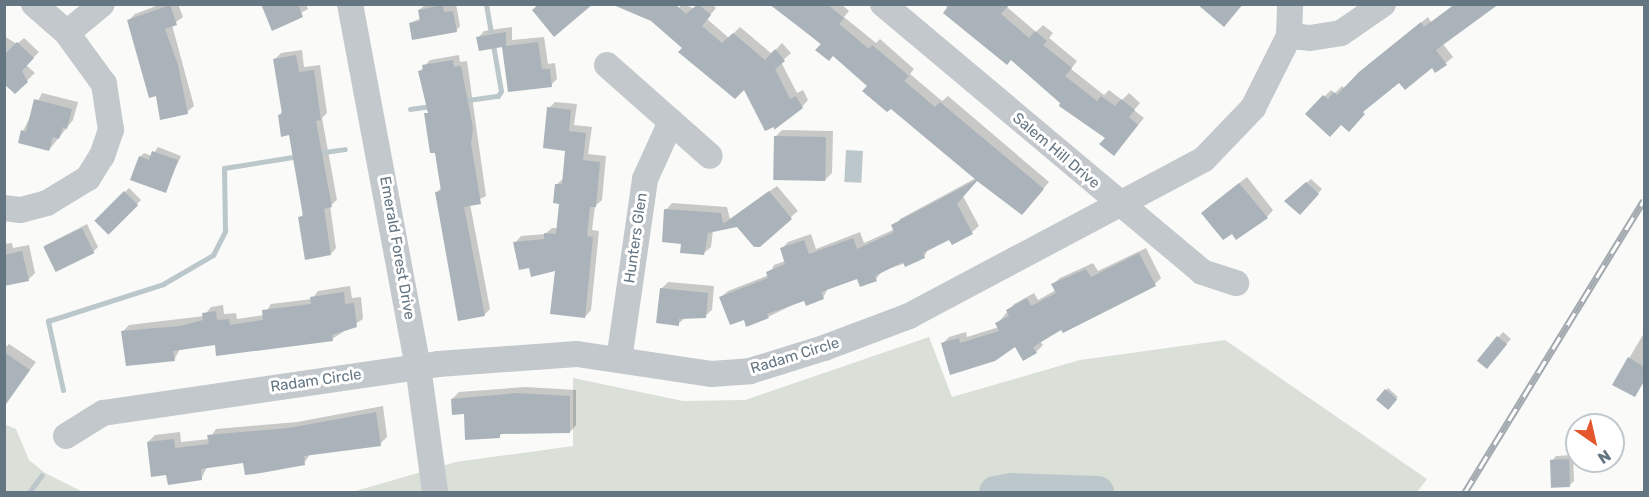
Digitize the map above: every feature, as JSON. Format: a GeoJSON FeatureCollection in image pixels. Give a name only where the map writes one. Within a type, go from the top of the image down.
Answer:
{"type":"FeatureCollection","features":[{"type":"Feature","properties":{"kind":"street"},"geometry":{"type":"LineString","coordinates":[[4,208],[21,210],[47,203],[88,178],[102,156],[111,130],[110,103],[104,84],[66,33],[34,4]]}},
{"type":"Feature","properties":{"kind":"street"},"geometry":{"type":"LineString","coordinates":[[66,33],[102,4]]}},
{"type":"Feature","properties":{"kind":"street","name":"Emerald Forest Drive"},"geometry":{"type":"LineString","coordinates":[[350,4],[418,366],[435,492]]}},
{"type":"Feature","properties":{"kind":"street","name":"Salem Hill Drive"},"geometry":{"type":"LineString","coordinates":[[883,4],[1202,272],[1236,283]]}},
{"type":"Feature","properties":{"kind":"street","name":"Radam Circle"},"geometry":{"type":"LineString","coordinates":[[66,436],[103,412],[418,366],[542,353],[619,360],[711,374],[760,368],[909,316],[1204,159],[1253,108],[1289,36],[1290,4]]}},
{"type":"Feature","properties":{"kind":"street"},"geometry":{"type":"LineString","coordinates":[[1289,36],[1310,38],[1341,33],[1383,4]]}},
{"type":"Feature","properties":{"kind":"street"},"geometry":{"type":"LineString","coordinates":[[606,65],[710,156]]}},
{"type":"Feature","properties":{"kind":"street","name":"Hunters Glen"},"geometry":{"type":"LineString","coordinates":[[619,360],[645,179],[671,122]]}},
{"type":"Feature","properties":{"kind":"shaded area"},"geometry":{"type":"Polygon","coordinates":[[[846,150],[863,151],[861,183],[844,182],[846,150]]]}},
{"type":"Feature","properties":{"kind":"shaded area"},"geometry":{"type":"Polygon","coordinates":[[[929,337],[952,397],[1080,360],[1225,340],[1427,479],[1417,492],[352,492],[456,462],[573,446],[573,378],[683,401],[745,400],[929,337]]]}},
{"type":"Feature","properties":{"kind":"shaded area"},"geometry":{"type":"Polygon","coordinates":[[[4,424],[16,429],[29,460],[45,473],[83,492],[5,492],[4,424]]]}},
{"type":"Feature","properties":{"kind":"building"},"geometry":{"type":"Polygon","coordinates":[[[261,4],[298,4],[303,17],[272,31],[261,4]]]}},
{"type":"Feature","properties":{"kind":"building"},"geometry":{"type":"Polygon","coordinates":[[[539,4],[593,4],[554,37],[532,10],[539,4]]]}},
{"type":"Feature","properties":{"kind":"building"},"geometry":{"type":"Polygon","coordinates":[[[611,4],[675,4],[686,14],[698,4],[711,15],[702,26],[722,43],[733,33],[765,60],[775,49],[785,61],[775,69],[790,99],[796,96],[803,108],[774,130],[774,127],[765,131],[744,90],[735,99],[678,52],[682,48],[651,21],[611,4]]]}},
{"type":"Feature","properties":{"kind":"building"},"geometry":{"type":"Polygon","coordinates":[[[769,4],[827,4],[844,18],[839,24],[869,49],[872,45],[909,76],[904,81],[935,107],[940,102],[1044,189],[1022,215],[977,181],[957,204],[973,234],[952,245],[949,240],[923,253],[925,258],[905,267],[903,262],[875,276],[877,281],[860,287],[857,279],[821,292],[824,299],[806,306],[804,301],[767,314],[769,318],[746,327],[744,320],[730,325],[719,297],[768,278],[766,272],[785,264],[780,248],[804,240],[809,254],[853,238],[857,249],[894,232],[891,225],[976,180],[891,109],[887,112],[862,91],[867,86],[833,56],[829,61],[815,50],[821,44],[769,4]]]}},
{"type":"Feature","properties":{"kind":"building"},"geometry":{"type":"Polygon","coordinates":[[[950,4],[1010,4],[1001,14],[1029,38],[1035,31],[1047,41],[1043,45],[1072,68],[1065,76],[1097,101],[1101,96],[1115,106],[1121,99],[1135,110],[1129,117],[1138,125],[1114,156],[1099,144],[1105,138],[1059,106],[1060,103],[1011,60],[1007,65],[943,13],[950,4]]]}},
{"type":"Feature","properties":{"kind":"building"},"geometry":{"type":"Polygon","coordinates":[[[1197,4],[1243,4],[1224,27],[1197,4]]]}},
{"type":"Feature","properties":{"kind":"building"},"geometry":{"type":"Polygon","coordinates":[[[1455,4],[1499,4],[1436,50],[1447,65],[1435,73],[1432,68],[1405,90],[1399,83],[1363,112],[1365,114],[1349,132],[1341,125],[1330,137],[1305,114],[1323,95],[1328,99],[1334,92],[1337,95],[1359,72],[1421,22],[1424,27],[1455,4]]]}},
{"type":"Feature","properties":{"kind":"building"},"geometry":{"type":"Polygon","coordinates":[[[170,5],[177,25],[165,29],[178,65],[188,114],[160,120],[156,96],[149,98],[127,20],[170,5]]]}},
{"type":"Feature","properties":{"kind":"building"},"geometry":{"type":"Polygon","coordinates":[[[443,5],[444,12],[453,11],[457,32],[412,40],[409,23],[420,21],[418,10],[443,5]]]}},
{"type":"Feature","properties":{"kind":"building"},"geometry":{"type":"Polygon","coordinates":[[[506,32],[506,46],[538,42],[542,69],[550,69],[552,87],[508,92],[502,47],[479,51],[476,37],[506,32]]]}},
{"type":"Feature","properties":{"kind":"building"},"geometry":{"type":"Polygon","coordinates":[[[17,42],[34,58],[22,71],[28,82],[15,94],[4,84],[4,55],[17,42]]]}},
{"type":"Feature","properties":{"kind":"building"},"geometry":{"type":"Polygon","coordinates":[[[296,55],[299,72],[314,70],[321,120],[316,121],[332,207],[324,209],[331,255],[305,260],[298,217],[303,216],[289,135],[281,137],[278,115],[282,114],[273,59],[296,55]]]}},
{"type":"Feature","properties":{"kind":"building"},"geometry":{"type":"Polygon","coordinates":[[[453,60],[454,67],[461,66],[473,128],[471,144],[481,204],[464,207],[485,316],[458,321],[435,192],[441,191],[435,153],[430,153],[424,113],[428,113],[418,71],[423,70],[422,65],[453,60]]]}},
{"type":"Feature","properties":{"kind":"building"},"geometry":{"type":"Polygon","coordinates":[[[34,99],[72,109],[67,129],[63,127],[59,139],[53,137],[49,151],[18,143],[21,130],[26,132],[34,99]]]}},
{"type":"Feature","properties":{"kind":"building"},"geometry":{"type":"Polygon","coordinates":[[[547,107],[571,110],[569,131],[586,133],[583,160],[600,162],[596,207],[590,207],[587,236],[593,237],[585,318],[550,314],[555,271],[531,277],[529,268],[519,270],[513,242],[544,239],[544,233],[556,234],[559,204],[553,203],[555,184],[562,184],[565,151],[543,148],[547,107]]]}},
{"type":"Feature","properties":{"kind":"building"},"geometry":{"type":"Polygon","coordinates":[[[774,136],[826,137],[825,181],[773,180],[774,136]]]}},
{"type":"Feature","properties":{"kind":"building"},"geometry":{"type":"Polygon","coordinates":[[[152,151],[178,160],[166,193],[130,180],[139,156],[149,160],[152,151]]]}},
{"type":"Feature","properties":{"kind":"building"},"geometry":{"type":"Polygon","coordinates":[[[1306,182],[1319,194],[1300,215],[1284,201],[1306,182]]]}},
{"type":"Feature","properties":{"kind":"building"},"geometry":{"type":"Polygon","coordinates":[[[1239,183],[1268,218],[1236,240],[1232,234],[1223,240],[1201,213],[1239,183]]]}},
{"type":"Feature","properties":{"kind":"building"},"geometry":{"type":"Polygon","coordinates":[[[124,191],[138,205],[108,235],[94,221],[124,191]]]}},
{"type":"Feature","properties":{"kind":"building"},"geometry":{"type":"Polygon","coordinates":[[[769,191],[792,219],[760,247],[754,247],[737,227],[708,233],[704,255],[680,253],[681,244],[662,242],[664,209],[721,213],[723,224],[769,191]]]}},
{"type":"Feature","properties":{"kind":"building"},"geometry":{"type":"Polygon","coordinates":[[[82,228],[94,253],[56,272],[43,247],[82,228]]]}},
{"type":"Feature","properties":{"kind":"building"},"geometry":{"type":"Polygon","coordinates":[[[22,251],[29,281],[4,286],[4,255],[22,251]]]}},
{"type":"Feature","properties":{"kind":"building"},"geometry":{"type":"Polygon","coordinates":[[[1139,253],[1156,286],[1063,333],[1061,330],[1033,347],[1037,353],[1023,361],[1015,347],[995,361],[950,375],[941,343],[959,338],[960,343],[999,331],[995,323],[1009,316],[1006,310],[1027,298],[1031,306],[1056,293],[1051,284],[1086,269],[1091,277],[1139,253]]]}},
{"type":"Feature","properties":{"kind":"building"},"geometry":{"type":"Polygon","coordinates":[[[660,288],[708,293],[706,318],[679,319],[679,326],[656,323],[660,288]]]}},
{"type":"Feature","properties":{"kind":"building"},"geometry":{"type":"Polygon","coordinates":[[[344,292],[345,304],[354,303],[357,327],[332,335],[333,341],[216,356],[215,345],[173,351],[175,361],[126,366],[121,331],[180,326],[203,320],[202,313],[216,311],[217,320],[229,319],[230,325],[263,320],[262,310],[311,304],[310,297],[344,292]]]}},
{"type":"Feature","properties":{"kind":"building"},"geometry":{"type":"Polygon","coordinates":[[[1497,336],[1507,344],[1487,369],[1477,361],[1497,336]]]}},
{"type":"Feature","properties":{"kind":"building"},"geometry":{"type":"Polygon","coordinates":[[[4,352],[30,370],[4,407],[4,352]]]}},
{"type":"Feature","properties":{"kind":"building"},"geometry":{"type":"Polygon","coordinates":[[[1628,357],[1644,367],[1644,381],[1635,397],[1612,385],[1628,357]]]}},
{"type":"Feature","properties":{"kind":"building"},"geometry":{"type":"Polygon","coordinates":[[[1385,389],[1397,399],[1388,410],[1376,400],[1385,389]]]}},
{"type":"Feature","properties":{"kind":"building"},"geometry":{"type":"Polygon","coordinates":[[[517,393],[570,396],[570,433],[500,434],[500,438],[465,440],[464,414],[452,415],[451,399],[517,393]]]}},
{"type":"Feature","properties":{"kind":"building"},"geometry":{"type":"Polygon","coordinates":[[[376,412],[381,446],[304,456],[305,465],[261,473],[245,475],[243,463],[201,469],[202,480],[168,485],[166,475],[151,477],[147,442],[174,439],[175,448],[209,444],[207,435],[289,428],[376,412]]]}},
{"type":"Feature","properties":{"kind":"building"},"geometry":{"type":"Polygon","coordinates":[[[1565,459],[1565,473],[1569,473],[1570,487],[1551,488],[1550,460],[1565,459]]]}},
{"type":"Feature","properties":{"kind":"waterway"},"geometry":{"type":"LineString","coordinates":[[461,101],[498,96],[501,91],[486,4]]}},
{"type":"Feature","properties":{"kind":"waterway"},"geometry":{"type":"LineString","coordinates":[[410,109],[431,106]]}},
{"type":"Feature","properties":{"kind":"waterway"},"geometry":{"type":"LineString","coordinates":[[317,153],[345,149]]}},
{"type":"Feature","properties":{"kind":"waterway"},"geometry":{"type":"LineString","coordinates":[[63,390],[48,321],[163,284],[213,255],[225,231],[224,168],[299,156]]}},
{"type":"Feature","properties":{"kind":"waterway"},"geometry":{"type":"LineString","coordinates":[[29,492],[42,475]]}},
{"type":"Feature","properties":{"kind":"waterway"},"geometry":{"type":"LineString","coordinates":[[995,492],[1012,489],[1098,492]]}},
{"type":"Feature","properties":{"kind":"railway"},"geometry":{"type":"LineString","coordinates":[[1465,492],[1644,200]]}}]}
